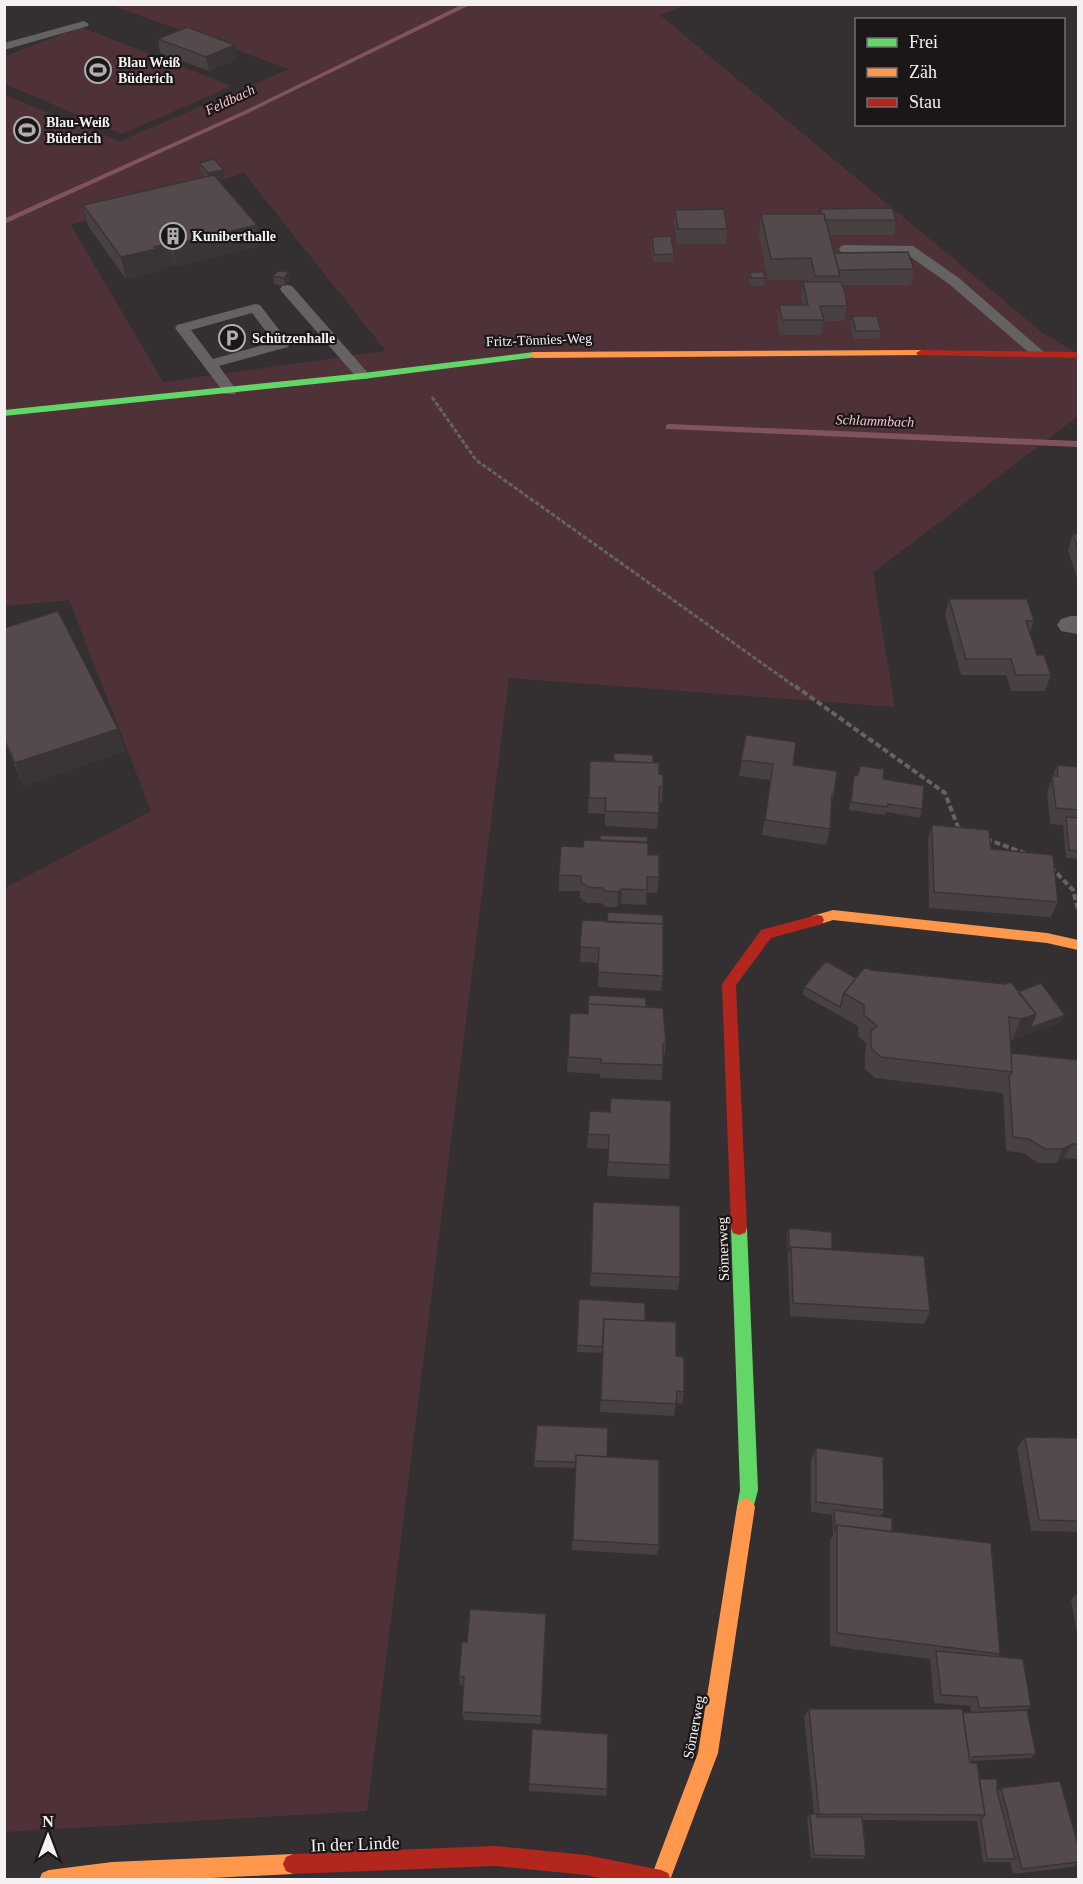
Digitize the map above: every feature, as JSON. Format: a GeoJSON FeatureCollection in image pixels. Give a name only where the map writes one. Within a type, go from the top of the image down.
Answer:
{"type":"FeatureCollection","features":[{"type":"Feature","properties":{"kind":"street","name":"Fritz-Tönnies-Weg"},"geometry":{"type":"LineString","coordinates":[[4,413],[230,391],[527,355],[1038,353],[1078,355]]}},
{"type":"Feature","properties":{"kind":"street","name":"Sömerweg"},"geometry":{"type":"LineString","coordinates":[[660,1879],[708,1753],[749,1490],[729,984],[766,934],[834,915],[1047,938],[1078,945]]}},
{"type":"Feature","properties":{"kind":"street","name":"In der Linde"},"geometry":{"type":"LineString","coordinates":[[49,1880],[112,1872],[495,1856],[586,1865],[660,1879]]}},
{"type":"Feature","properties":{"kind":"lane"},"geometry":{"type":"LineString","coordinates":[[4,47],[84,24]]}},
{"type":"Feature","properties":{"kind":"lane"},"geometry":{"type":"LineString","coordinates":[[846,249],[908,249],[954,281],[1038,353]]}},
{"type":"Feature","properties":{"kind":"lane"},"geometry":{"type":"LineString","coordinates":[[287,289],[363,376]]}},
{"type":"Feature","properties":{"kind":"lane"},"geometry":{"type":"LineString","coordinates":[[210,364],[283,344],[255,308],[182,328],[230,391]]}},
{"type":"Feature","properties":{"kind":"path"},"geometry":{"type":"LineString","coordinates":[[409,370],[422,382],[476,460],[945,793],[959,830],[970,834]]}},
{"type":"Feature","properties":{"kind":"path"},"geometry":{"type":"LineString","coordinates":[[980,838],[1034,856]]}},
{"type":"Feature","properties":{"kind":"path"},"geometry":{"type":"LineString","coordinates":[[1045,860],[1073,890],[1078,914]]}},
{"type":"Feature","properties":{"kind":"shaded area"},"geometry":{"type":"Polygon","coordinates":[[[124,5],[686,5],[660,15],[1043,333],[1078,354],[1078,416],[873,573],[895,707],[509,678],[367,1811],[5,1832],[5,888],[151,811],[69,600],[5,606],[5,95],[120,141],[289,69],[116,7],[124,5]],[[244,173],[71,225],[163,382],[385,350],[244,173]]]}},
{"type":"Feature","properties":{"kind":"shaded area","name":"Blau Weiß Büderich"},"geometry":{"type":"Polygon","coordinates":[[[81,27],[232,86],[122,134],[5,84],[5,56],[81,27]]]}},
{"type":"Feature","properties":{"kind":"building"},"geometry":{"type":"Polygon","coordinates":[[[187,27],[235,45],[206,57],[158,39],[187,27]]]}},
{"type":"Feature","properties":{"kind":"building"},"geometry":{"type":"Polygon","coordinates":[[[214,159],[224,170],[208,173],[199,163],[214,159]]]}},
{"type":"Feature","properties":{"kind":"building"},"geometry":{"type":"Polygon","coordinates":[[[214,175],[257,225],[172,245],[170,243],[154,247],[156,249],[121,257],[83,205],[214,175]]]}},
{"type":"Feature","properties":{"kind":"building"},"geometry":{"type":"Polygon","coordinates":[[[892,208],[896,220],[825,220],[820,209],[892,208]]]}},
{"type":"Feature","properties":{"kind":"building"},"geometry":{"type":"Polygon","coordinates":[[[724,209],[727,229],[678,229],[675,210],[724,209]]]}},
{"type":"Feature","properties":{"kind":"building"},"geometry":{"type":"Polygon","coordinates":[[[761,214],[824,214],[840,276],[815,276],[811,258],[771,259],[761,214]]]}},
{"type":"Feature","properties":{"kind":"building"},"geometry":{"type":"Polygon","coordinates":[[[671,236],[674,254],[654,255],[652,237],[671,236]]]}},
{"type":"Feature","properties":{"kind":"building"},"geometry":{"type":"Polygon","coordinates":[[[908,252],[914,269],[839,270],[834,253],[908,252]]]}},
{"type":"Feature","properties":{"kind":"building"},"geometry":{"type":"Polygon","coordinates":[[[278,271],[289,272],[284,278],[273,276],[278,271]]]}},
{"type":"Feature","properties":{"kind":"building"},"geometry":{"type":"Polygon","coordinates":[[[750,272],[764,272],[765,278],[751,278],[750,272]]]}},
{"type":"Feature","properties":{"kind":"building"},"geometry":{"type":"Polygon","coordinates":[[[803,282],[841,282],[847,306],[820,306],[824,320],[782,320],[779,305],[808,305],[803,282]]]}},
{"type":"Feature","properties":{"kind":"building"},"geometry":{"type":"Polygon","coordinates":[[[852,316],[877,316],[881,331],[856,331],[852,316]]]}},
{"type":"Feature","properties":{"kind":"building"},"geometry":{"type":"Polygon","coordinates":[[[1073,534],[1078,534],[1078,549],[1073,534]]]}},
{"type":"Feature","properties":{"kind":"building"},"geometry":{"type":"Polygon","coordinates":[[[949,599],[1027,599],[1034,621],[1026,621],[1037,655],[1044,655],[1051,675],[1016,675],[1011,659],[966,659],[949,599]]]}},
{"type":"Feature","properties":{"kind":"building"},"geometry":{"type":"Polygon","coordinates":[[[58,611],[118,729],[15,763],[4,739],[4,628],[58,611]]]}},
{"type":"Feature","properties":{"kind":"building"},"geometry":{"type":"Polygon","coordinates":[[[746,735],[796,742],[793,765],[837,771],[834,794],[832,794],[830,829],[765,820],[773,764],[741,760],[746,735]]]}},
{"type":"Feature","properties":{"kind":"building"},"geometry":{"type":"Polygon","coordinates":[[[614,753],[653,755],[653,763],[614,761],[614,753]]]}},
{"type":"Feature","properties":{"kind":"building"},"geometry":{"type":"Polygon","coordinates":[[[590,761],[659,763],[659,774],[663,775],[663,787],[659,787],[659,813],[605,811],[606,798],[589,798],[590,761]]]}},
{"type":"Feature","properties":{"kind":"building"},"geometry":{"type":"Polygon","coordinates":[[[1057,765],[1078,767],[1078,810],[1056,808],[1052,776],[1058,776],[1057,765]]]}},
{"type":"Feature","properties":{"kind":"building"},"geometry":{"type":"Polygon","coordinates":[[[860,766],[884,769],[883,779],[924,786],[922,809],[851,802],[854,775],[858,775],[860,766]]]}},
{"type":"Feature","properties":{"kind":"building"},"geometry":{"type":"Polygon","coordinates":[[[1066,817],[1078,818],[1078,851],[1069,850],[1066,817]]]}},
{"type":"Feature","properties":{"kind":"building"},"geometry":{"type":"Polygon","coordinates":[[[932,825],[989,830],[991,849],[1053,855],[1058,902],[934,892],[932,825]]]}},
{"type":"Feature","properties":{"kind":"building"},"geometry":{"type":"Polygon","coordinates":[[[600,835],[648,837],[647,842],[600,840],[600,835]]]}},
{"type":"Feature","properties":{"kind":"building"},"geometry":{"type":"Polygon","coordinates":[[[584,840],[648,843],[648,855],[659,855],[659,877],[647,877],[647,890],[622,889],[618,892],[588,887],[581,882],[581,876],[559,875],[561,846],[583,847],[584,840]]]}},
{"type":"Feature","properties":{"kind":"building"},"geometry":{"type":"Polygon","coordinates":[[[608,912],[663,915],[663,924],[607,922],[608,912]]]}},
{"type":"Feature","properties":{"kind":"building"},"geometry":{"type":"Polygon","coordinates":[[[582,920],[663,924],[663,976],[598,972],[599,948],[580,947],[582,920]]]}},
{"type":"Feature","properties":{"kind":"building"},"geometry":{"type":"Polygon","coordinates":[[[826,961],[856,978],[844,993],[840,1007],[804,987],[826,961]]]}},
{"type":"Feature","properties":{"kind":"building"},"geometry":{"type":"Polygon","coordinates":[[[865,967],[871,970],[1005,984],[1011,982],[1036,1014],[1021,1019],[1009,1017],[1012,1072],[881,1057],[871,1048],[871,1031],[877,1026],[864,1015],[864,1005],[844,993],[865,967]]]}},
{"type":"Feature","properties":{"kind":"building"},"geometry":{"type":"Polygon","coordinates":[[[1041,983],[1065,1015],[1030,1028],[1036,1014],[1018,992],[1041,983]]]}},
{"type":"Feature","properties":{"kind":"building"},"geometry":{"type":"Polygon","coordinates":[[[589,995],[646,998],[646,1007],[588,1004],[589,995]]]}},
{"type":"Feature","properties":{"kind":"building"},"geometry":{"type":"Polygon","coordinates":[[[588,1004],[663,1008],[666,1044],[663,1044],[663,1065],[601,1063],[601,1059],[568,1057],[570,1013],[588,1014],[588,1004]]]}},
{"type":"Feature","properties":{"kind":"building"},"geometry":{"type":"Polygon","coordinates":[[[1011,1053],[1078,1060],[1078,1144],[1072,1144],[1063,1149],[1045,1149],[1029,1139],[1013,1137],[1009,1077],[1012,1072],[1011,1053]]]}},
{"type":"Feature","properties":{"kind":"building"},"geometry":{"type":"Polygon","coordinates":[[[611,1098],[671,1101],[670,1165],[608,1162],[609,1135],[588,1134],[590,1111],[610,1112],[611,1098]]]}},
{"type":"Feature","properties":{"kind":"building"},"geometry":{"type":"Polygon","coordinates":[[[593,1202],[680,1206],[680,1277],[591,1273],[593,1202]]]}},
{"type":"Feature","properties":{"kind":"building"},"geometry":{"type":"Polygon","coordinates":[[[789,1228],[832,1232],[832,1249],[791,1247],[789,1253],[789,1228]]]}},
{"type":"Feature","properties":{"kind":"building"},"geometry":{"type":"Polygon","coordinates":[[[791,1247],[924,1256],[930,1311],[793,1303],[791,1247]]]}},
{"type":"Feature","properties":{"kind":"building"},"geometry":{"type":"Polygon","coordinates":[[[579,1299],[645,1303],[645,1321],[604,1319],[602,1347],[577,1345],[579,1299]]]}},
{"type":"Feature","properties":{"kind":"building"},"geometry":{"type":"Polygon","coordinates":[[[604,1319],[676,1322],[676,1356],[684,1357],[684,1392],[677,1391],[676,1404],[601,1400],[604,1319]]]}},
{"type":"Feature","properties":{"kind":"building"},"geometry":{"type":"Polygon","coordinates":[[[537,1425],[608,1428],[607,1457],[576,1455],[576,1462],[534,1461],[537,1425]]]}},
{"type":"Feature","properties":{"kind":"building"},"geometry":{"type":"Polygon","coordinates":[[[1025,1437],[1078,1438],[1078,1521],[1039,1520],[1025,1437]]]}},
{"type":"Feature","properties":{"kind":"building"},"geometry":{"type":"Polygon","coordinates":[[[816,1448],[883,1457],[884,1510],[816,1502],[816,1448]]]}},
{"type":"Feature","properties":{"kind":"building"},"geometry":{"type":"Polygon","coordinates":[[[576,1455],[659,1460],[659,1545],[573,1540],[576,1455]]]}},
{"type":"Feature","properties":{"kind":"building"},"geometry":{"type":"Polygon","coordinates":[[[834,1510],[892,1518],[892,1532],[837,1525],[835,1529],[834,1510]]]}},
{"type":"Feature","properties":{"kind":"building"},"geometry":{"type":"Polygon","coordinates":[[[837,1525],[991,1543],[1000,1654],[837,1633],[837,1525]]]}},
{"type":"Feature","properties":{"kind":"building"},"geometry":{"type":"Polygon","coordinates":[[[470,1609],[546,1614],[541,1716],[462,1712],[464,1677],[459,1676],[462,1642],[467,1642],[470,1609]]]}},
{"type":"Feature","properties":{"kind":"building"},"geometry":{"type":"Polygon","coordinates":[[[936,1651],[1023,1659],[1031,1706],[979,1708],[977,1697],[941,1695],[936,1651]]]}},
{"type":"Feature","properties":{"kind":"building"},"geometry":{"type":"Polygon","coordinates":[[[809,1709],[962,1709],[970,1763],[977,1763],[985,1815],[819,1814],[809,1709]]]}},
{"type":"Feature","properties":{"kind":"building"},"geometry":{"type":"Polygon","coordinates":[[[1027,1710],[1036,1754],[972,1757],[972,1763],[970,1763],[963,1713],[1027,1710]]]}},
{"type":"Feature","properties":{"kind":"building"},"geometry":{"type":"Polygon","coordinates":[[[532,1729],[608,1734],[607,1789],[529,1784],[532,1729]]]}},
{"type":"Feature","properties":{"kind":"building"},"geometry":{"type":"Polygon","coordinates":[[[979,1779],[997,1779],[997,1791],[1015,1859],[987,1859],[981,1818],[985,1815],[979,1779]]]}},
{"type":"Feature","properties":{"kind":"building"},"geometry":{"type":"Polygon","coordinates":[[[1060,1781],[1078,1845],[1078,1862],[1022,1869],[1001,1788],[1060,1781]]]}},
{"type":"Feature","properties":{"kind":"building"},"geometry":{"type":"Polygon","coordinates":[[[810,1814],[817,1814],[817,1817],[862,1817],[866,1856],[814,1855],[810,1814]]]}},
{"type":"Feature","properties":{"kind":"waterway","name":"Feldbach"},"geometry":{"type":"LineString","coordinates":[[4,222],[244,113],[469,4]]}},
{"type":"Feature","properties":{"kind":"waterway","name":"Schlammbach"},"geometry":{"type":"LineString","coordinates":[[669,427],[1078,444]]}},
{"type":"Feature","properties":{"kind":"traffic: fast"},"geometry":{"type":"LineString","coordinates":[[4,413],[363,376],[534,355]]}},
{"type":"Feature","properties":{"kind":"traffic: fast"},"geometry":{"type":"LineString","coordinates":[[739,1228],[749,1490],[746,1507]]}},
{"type":"Feature","properties":{"kind":"traffic: slow"},"geometry":{"type":"LineString","coordinates":[[534,355],[921,353]]}},
{"type":"Feature","properties":{"kind":"traffic: slow"},"geometry":{"type":"LineString","coordinates":[[817,920],[833,915],[1047,938],[1078,945]]}},
{"type":"Feature","properties":{"kind":"traffic: slow"},"geometry":{"type":"LineString","coordinates":[[660,1880],[708,1753],[746,1507]]}},
{"type":"Feature","properties":{"kind":"traffic: slow"},"geometry":{"type":"LineString","coordinates":[[49,1880],[112,1872],[293,1864]]}},
{"type":"Feature","properties":{"kind":"traffic: jam"},"geometry":{"type":"LineString","coordinates":[[921,353],[1078,355]]}},
{"type":"Feature","properties":{"kind":"traffic: jam"},"geometry":{"type":"LineString","coordinates":[[739,1228],[729,984],[766,934],[817,920]]}},
{"type":"Feature","properties":{"kind":"traffic: jam"},"geometry":{"type":"LineString","coordinates":[[293,1864],[495,1856],[586,1865],[661,1880]]}},
{"type":"Feature","properties":{"kind":"place","name":"Blau Weiß Büderich"},"geometry":{"type":"Point","coordinates":[98,70]}},
{"type":"Feature","properties":{"kind":"place","name":"Blau-Weiß Büderich"},"geometry":{"type":"Point","coordinates":[27,130]}},
{"type":"Feature","properties":{"kind":"place","name":"Kuniberthalle"},"geometry":{"type":"Point","coordinates":[173,236]}},
{"type":"Feature","properties":{"kind":"place","name":"Schützenhalle"},"geometry":{"type":"Point","coordinates":[232,338]}}]}
